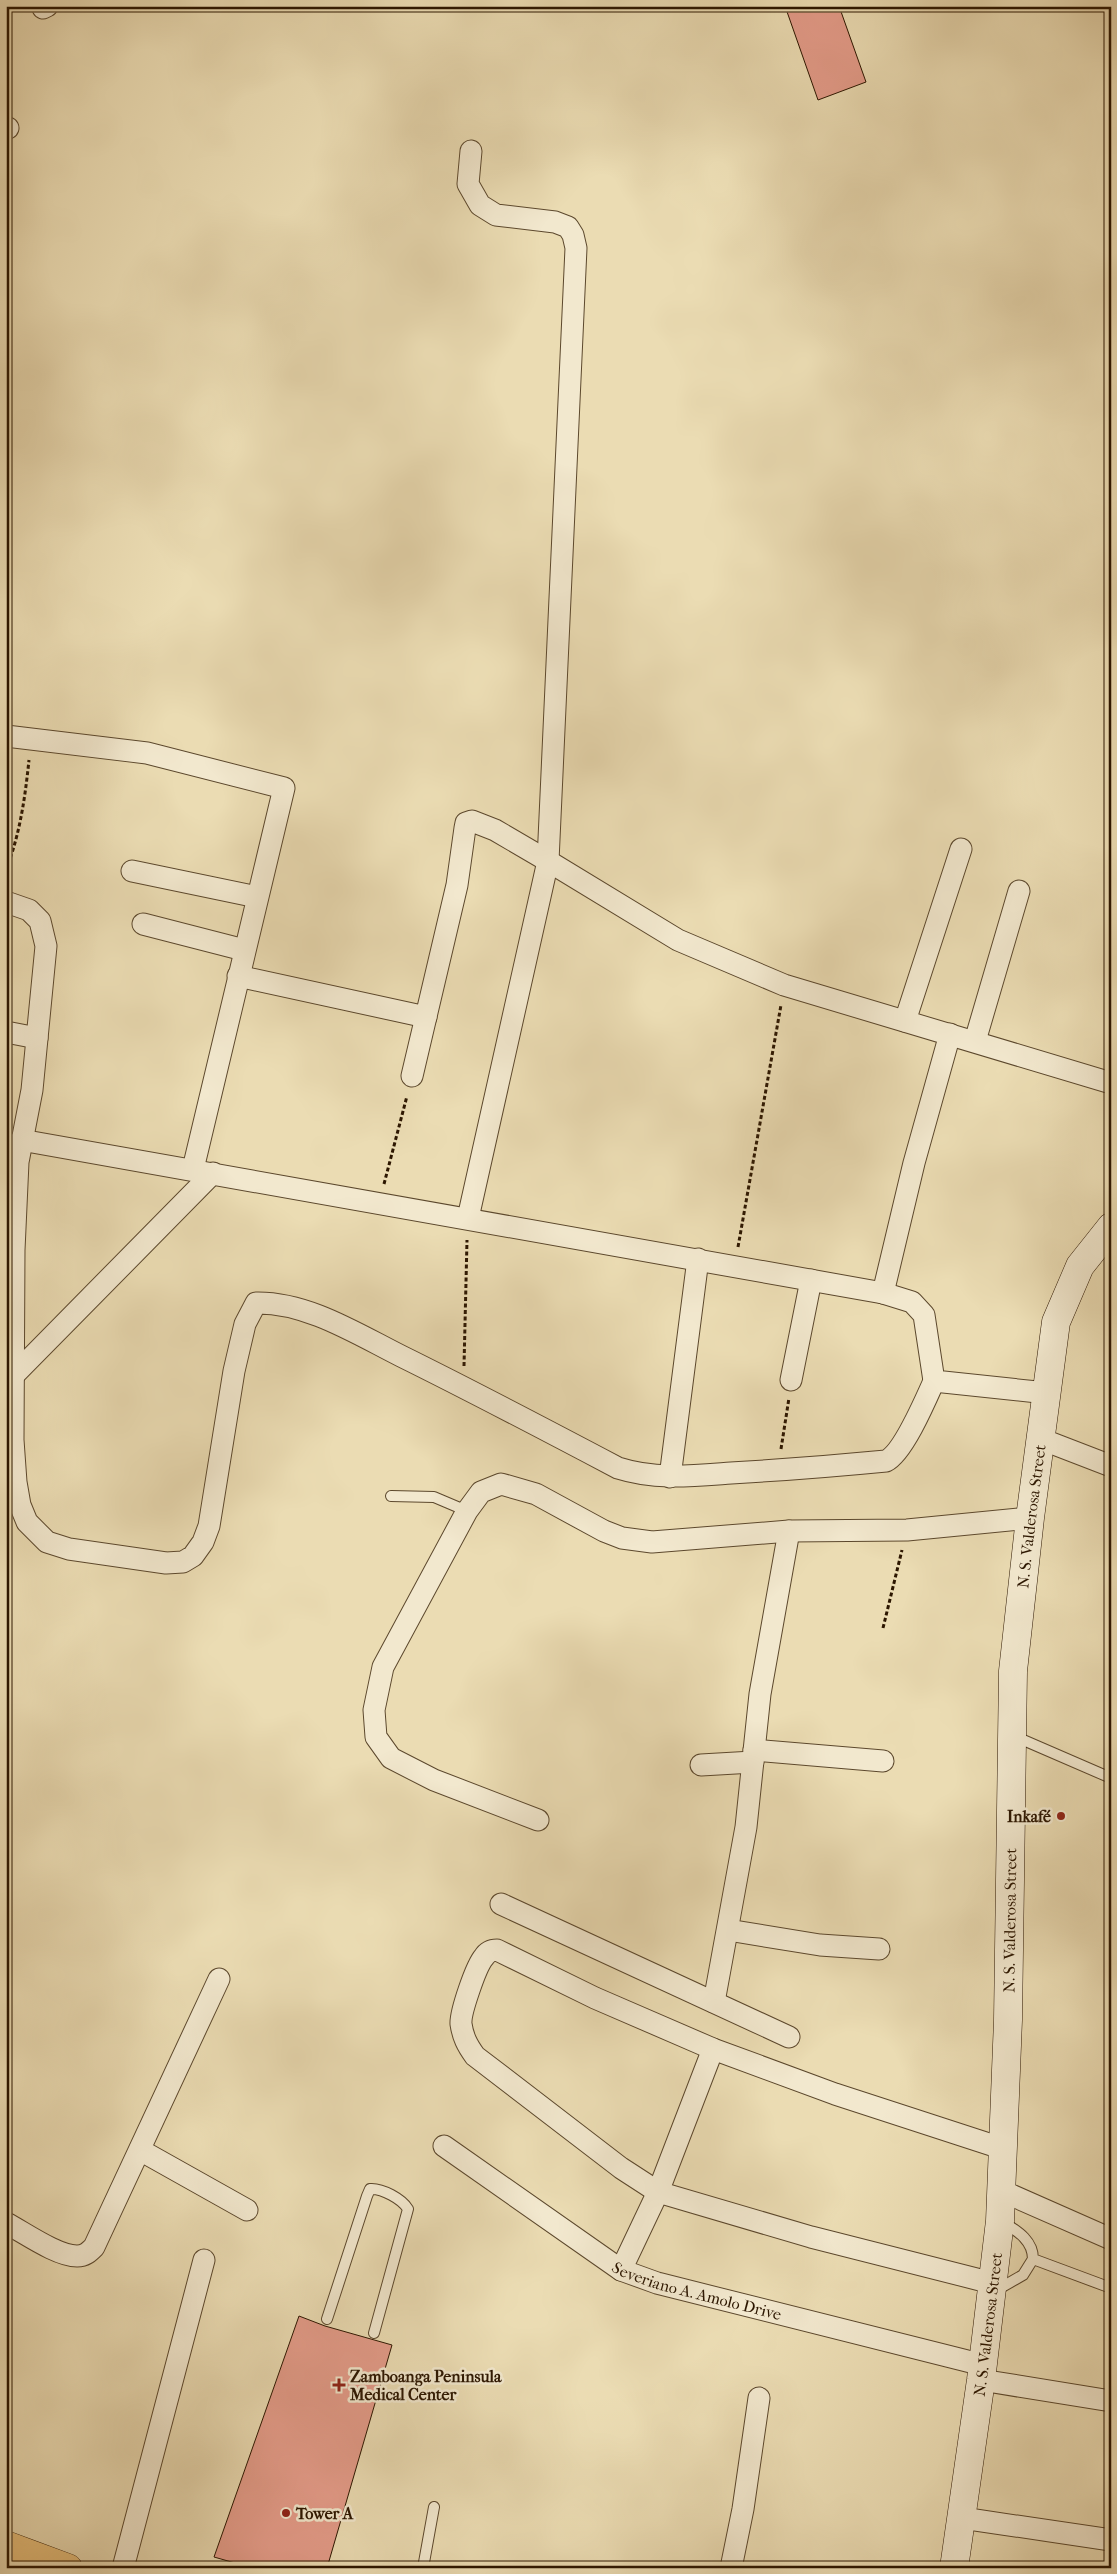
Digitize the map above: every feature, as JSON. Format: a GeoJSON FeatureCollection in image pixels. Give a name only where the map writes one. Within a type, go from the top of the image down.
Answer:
{"type":"FeatureCollection","features":[{"type":"Feature","properties":{"kind":"highway"},"geometry":{"type":"LineString","coordinates":[[6,2545],[68,2568]]}},
{"type":"Feature","properties":{"kind":"main road","name":"N. S. Valderosa Street"},"geometry":{"type":"LineString","coordinates":[[954,2568],[982,2372],[1000,2221],[1004,2149],[1013,1671],[1030,1518],[1056,1322],[1080,1266],[1111,1227]]}},
{"type":"Feature","properties":{"kind":"street"},"geometry":{"type":"LineString","coordinates":[[468,1218],[548,861],[576,248],[573,235],[568,227],[555,222],[496,215],[480,205],[468,184],[471,151]]}},
{"type":"Feature","properties":{"kind":"street"},"geometry":{"type":"LineString","coordinates":[[6,736],[148,753],[284,788],[238,976],[203,1171],[12,1377]]}},
{"type":"Feature","properties":{"kind":"street"},"geometry":{"type":"LineString","coordinates":[[412,1076],[457,885],[466,823],[472,820],[495,830],[678,940],[784,984],[1111,1083]]}},
{"type":"Feature","properties":{"kind":"street"},"geometry":{"type":"LineString","coordinates":[[905,1021],[961,849]]}},
{"type":"Feature","properties":{"kind":"street"},"geometry":{"type":"LineString","coordinates":[[132,872],[257,897]]}},
{"type":"Feature","properties":{"kind":"street"},"geometry":{"type":"LineString","coordinates":[[976,1042],[1019,891]]}},
{"type":"Feature","properties":{"kind":"street"},"geometry":{"type":"LineString","coordinates":[[6,902],[29,910],[40,921],[46,946],[32,1090],[21,1140],[12,1161],[12,1377],[16,1482],[20,1505],[28,1522],[47,1542],[69,1550],[166,1563],[184,1562],[193,1556],[203,1542],[209,1526],[234,1371],[245,1324],[256,1303],[277,1303],[338,1324],[463,1386],[618,1468],[642,1476],[670,1477],[778,1471],[890,1459],[916,1421],[934,1381],[924,1315],[912,1302],[883,1293],[735,1265],[21,1140]]}},
{"type":"Feature","properties":{"kind":"street"},"geometry":{"type":"LineString","coordinates":[[143,924],[244,950]]}},
{"type":"Feature","properties":{"kind":"street"},"geometry":{"type":"LineString","coordinates":[[238,976],[426,1017]]}},
{"type":"Feature","properties":{"kind":"street"},"geometry":{"type":"LineString","coordinates":[[6,1032],[37,1038]]}},
{"type":"Feature","properties":{"kind":"street"},"geometry":{"type":"LineString","coordinates":[[883,1293],[914,1163],[950,1034]]}},
{"type":"Feature","properties":{"kind":"street"},"geometry":{"type":"LineString","coordinates":[[670,1477],[698,1259]]}},
{"type":"Feature","properties":{"kind":"street"},"geometry":{"type":"LineString","coordinates":[[791,1380],[811,1280]]}},
{"type":"Feature","properties":{"kind":"street"},"geometry":{"type":"LineString","coordinates":[[934,1381],[1047,1393]]}},
{"type":"Feature","properties":{"kind":"street"},"geometry":{"type":"LineString","coordinates":[[1041,1439],[1111,1466]]}},
{"type":"Feature","properties":{"kind":"street"},"geometry":{"type":"LineString","coordinates":[[538,1820],[425,1776],[391,1758],[376,1738],[374,1710],[383,1667],[467,1511],[481,1492],[501,1484],[536,1494],[604,1531],[635,1540],[652,1542],[789,1531],[907,1530],[1030,1518]]}},
{"type":"Feature","properties":{"kind":"street"},"geometry":{"type":"LineString","coordinates":[[714,2002],[746,1827],[760,1694],[789,1531]]}},
{"type":"Feature","properties":{"kind":"street"},"geometry":{"type":"LineString","coordinates":[[701,1764],[754,1756],[883,1760]]}},
{"type":"Feature","properties":{"kind":"street"},"geometry":{"type":"LineString","coordinates":[[500,1904],[790,2037]]}},
{"type":"Feature","properties":{"kind":"street"},"geometry":{"type":"LineString","coordinates":[[728,1930],[820,1945],[879,1949]]}},
{"type":"Feature","properties":{"kind":"street"},"geometry":{"type":"LineString","coordinates":[[991,2288],[658,2192],[621,2168],[475,2056],[464,2042],[461,2021],[479,1964],[485,1955],[497,1950],[595,1998],[713,2049],[835,2094],[1004,2149]]}},
{"type":"Feature","properties":{"kind":"street"},"geometry":{"type":"LineString","coordinates":[[6,2223],[64,2254],[78,2256],[86,2254],[94,2247],[219,1979]]}},
{"type":"Feature","properties":{"kind":"street"},"geometry":{"type":"LineString","coordinates":[[621,2270],[658,2192],[713,2049]]}},
{"type":"Feature","properties":{"kind":"street","name":"Severiano A. Amolo Drive"},"geometry":{"type":"LineString","coordinates":[[444,2146],[621,2270],[657,2283],[982,2372],[1111,2401]]}},
{"type":"Feature","properties":{"kind":"street"},"geometry":{"type":"LineString","coordinates":[[140,2150],[247,2210]]}},
{"type":"Feature","properties":{"kind":"street"},"geometry":{"type":"LineString","coordinates":[[1002,2191],[1111,2239]]}},
{"type":"Feature","properties":{"kind":"street"},"geometry":{"type":"LineString","coordinates":[[122,2568],[204,2260]]}},
{"type":"Feature","properties":{"kind":"street"},"geometry":{"type":"LineString","coordinates":[[730,2568],[743,2509],[759,2398]]}},
{"type":"Feature","properties":{"kind":"street"},"geometry":{"type":"LineString","coordinates":[[962,2518],[1111,2540]]}},
{"type":"Feature","properties":{"kind":"lane"},"geometry":{"type":"LineString","coordinates":[[391,1496],[434,1497],[467,1511]]}},
{"type":"Feature","properties":{"kind":"lane"},"geometry":{"type":"LineString","coordinates":[[1013,1736],[1111,1778]]}},
{"type":"Feature","properties":{"kind":"lane"},"geometry":{"type":"LineString","coordinates":[[327,2319],[367,2196],[370,2190],[377,2189],[404,2202],[408,2209],[374,2333]]}},
{"type":"Feature","properties":{"kind":"lane"},"geometry":{"type":"LineString","coordinates":[[991,2288],[1023,2275],[1033,2260],[1032,2248],[1024,2237],[1000,2221]]}},
{"type":"Feature","properties":{"kind":"lane"},"geometry":{"type":"LineString","coordinates":[[1033,2260],[1111,2288]]}},
{"type":"Feature","properties":{"kind":"lane"},"geometry":{"type":"LineString","coordinates":[[422,2568],[434,2507]]}},
{"type":"Feature","properties":{"kind":"path"},"geometry":{"type":"LineString","coordinates":[[6,870],[14,847],[25,802],[31,739]]}},
{"type":"Feature","properties":{"kind":"path"},"geometry":{"type":"LineString","coordinates":[[735,1265],[784,984]]}},
{"type":"Feature","properties":{"kind":"path"},"geometry":{"type":"LineString","coordinates":[[379,1202],[412,1076]]}},
{"type":"Feature","properties":{"kind":"path"},"geometry":{"type":"LineString","coordinates":[[463,1386],[468,1218]]}},
{"type":"Feature","properties":{"kind":"path"},"geometry":{"type":"LineString","coordinates":[[778,1471],[791,1380]]}},
{"type":"Feature","properties":{"kind":"path"},"geometry":{"type":"LineString","coordinates":[[883,1628],[907,1530]]}},
{"type":"Feature","properties":{"kind":"building"},"geometry":{"type":"Polygon","coordinates":[[[785,6],[839,6],[866,82],[818,100],[785,6]]]}},
{"type":"Feature","properties":{"kind":"building"},"geometry":{"type":"Polygon","coordinates":[[[299,2316],[325,2326],[392,2345],[327,2568],[285,2568],[286,2565],[249,2567],[214,2557],[299,2316]]]}},
{"type":"Feature","properties":{"kind":"place","name":"Inkafé"},"geometry":{"type":"Point","coordinates":[1061,1816]}},
{"type":"Feature","properties":{"kind":"place","name":"Zamboanga Peninsula Medical Center"},"geometry":{"type":"Point","coordinates":[339,2385]}},
{"type":"Feature","properties":{"kind":"place","name":"Tower A"},"geometry":{"type":"Point","coordinates":[286,2513]}}]}
